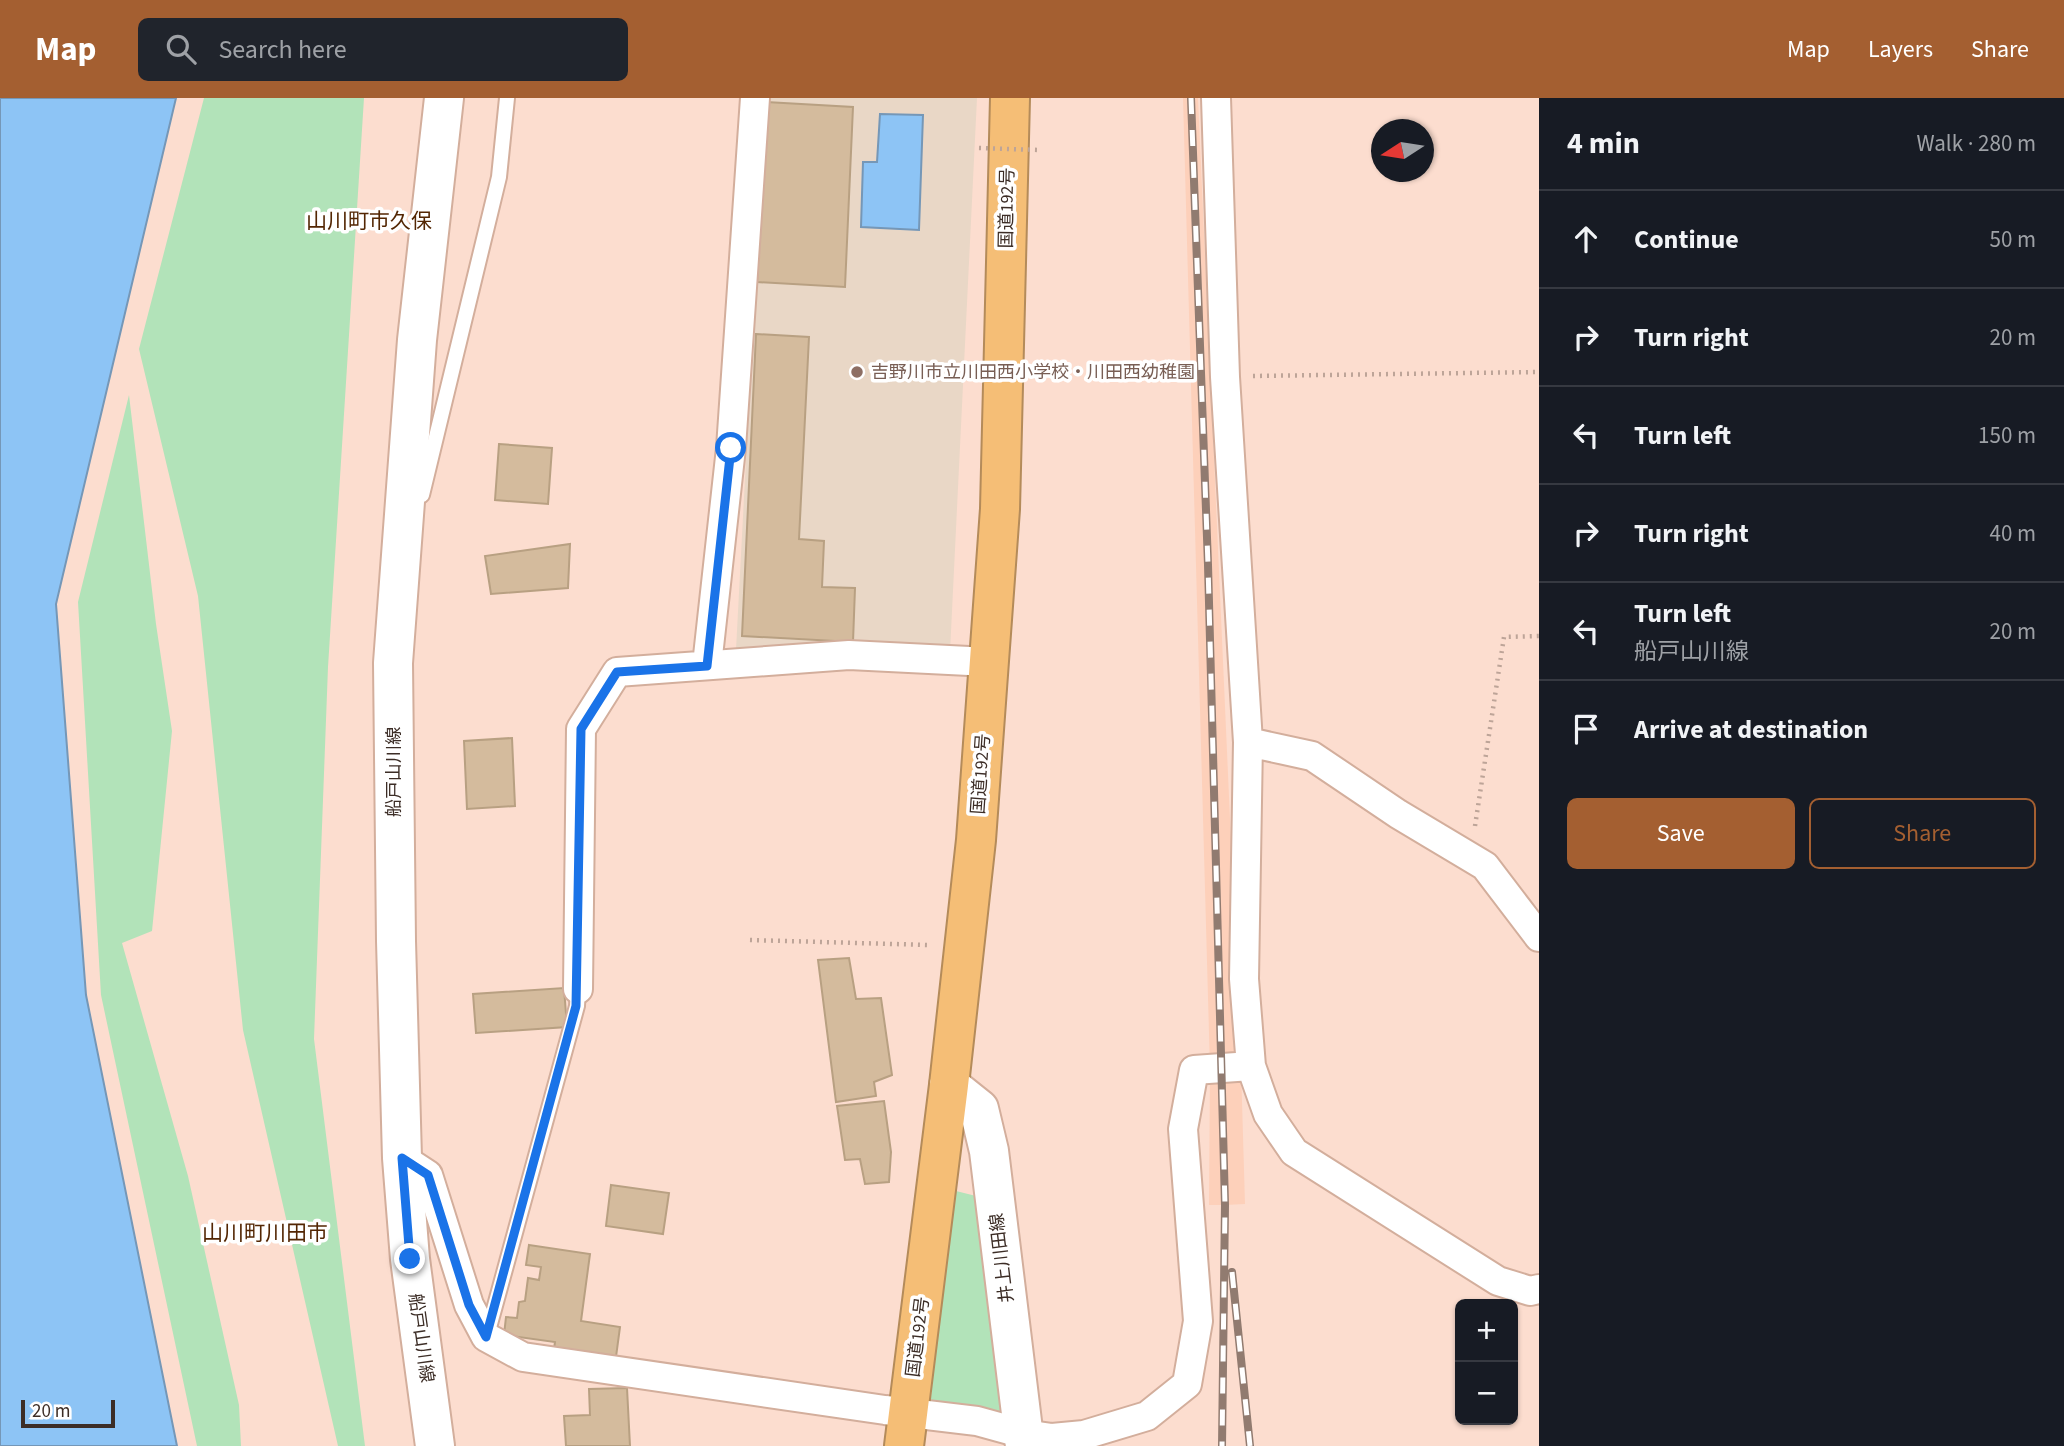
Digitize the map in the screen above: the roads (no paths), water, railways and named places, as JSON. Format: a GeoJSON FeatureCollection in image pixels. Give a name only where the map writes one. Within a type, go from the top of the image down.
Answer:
{"type":"FeatureCollection","features":[{"type":"Feature","properties":{"kind":"highway","name":"国道192号"},"geometry":{"type":"LineString","coordinates":[[906,1429],[949,1085],[976,839],[1000,509],[1010,98]]}},
{"type":"Feature","properties":{"kind":"main road","name":"船戸山川線"},"geometry":{"type":"LineString","coordinates":[[435,1446],[410,1259],[402,1158],[396,940],[394,663],[417,340],[444,98]]}},
{"type":"Feature","properties":{"kind":"main road","name":"井上川田線"},"geometry":{"type":"LineString","coordinates":[[949,1085],[979,1109],[989,1151],[1024,1440]]}},
{"type":"Feature","properties":{"kind":"street"},"geometry":{"type":"LineString","coordinates":[[707,666],[731,448],[755,98]]}},
{"type":"Feature","properties":{"kind":"street"},"geometry":{"type":"LineString","coordinates":[[1216,98],[1225,377],[1248,742],[1244,979],[1251,1066],[1268,1114],[1294,1152],[1498,1281],[1531,1291],[1539,1289]]}},
{"type":"Feature","properties":{"kind":"street"},"geometry":{"type":"LineString","coordinates":[[578,989],[581,729],[617,672],[849,655],[989,663]]}},
{"type":"Feature","properties":{"kind":"street"},"geometry":{"type":"LineString","coordinates":[[1248,742],[1312,757],[1398,814],[1485,866],[1539,937]]}},
{"type":"Feature","properties":{"kind":"street"},"geometry":{"type":"LineString","coordinates":[[402,1158],[428,1175],[469,1305],[486,1337],[523,1357],[906,1429],[977,1420],[1024,1440],[1084,1435],[1147,1416],[1186,1384],[1198,1321],[1183,1129],[1194,1070],[1251,1066]]}},
{"type":"Feature","properties":{"kind":"lane"},"geometry":{"type":"LineString","coordinates":[[405,515],[419,508],[499,177],[507,98]]}},
{"type":"Feature","properties":{"kind":"lane"},"geometry":{"type":"LineString","coordinates":[[486,1337],[576,1006],[578,989]]}},
{"type":"Feature","properties":{"kind":"water"},"geometry":{"type":"Polygon","coordinates":[[[0,98],[176,98],[56,604],[86,995],[177,1446],[0,1446],[0,98]]]}},
{"type":"Feature","properties":{"kind":"water"},"geometry":{"type":"Polygon","coordinates":[[[880,114],[923,115],[919,230],[861,227],[863,162],[877,162],[880,114]]]}},
{"type":"Feature","properties":{"kind":"railway"},"geometry":{"type":"LineString","coordinates":[[1191,98],[1208,565],[1225,1205],[1222,1446]]}},
{"type":"Feature","properties":{"kind":"railway"},"geometry":{"type":"LineString","coordinates":[[1232,1272],[1250,1446]]}},
{"type":"Feature","properties":{"kind":"place","name":"吉野川市立川田西小学校・川田西幼稚園"},"geometry":{"type":"Point","coordinates":[857,372]}},
{"type":"Feature","properties":{"kind":"district","name":"山川町市久保"},"geometry":{"type":"Point","coordinates":[369,221]}},
{"type":"Feature","properties":{"kind":"district","name":"山川町川田市"},"geometry":{"type":"Point","coordinates":[265,1233]}}]}
